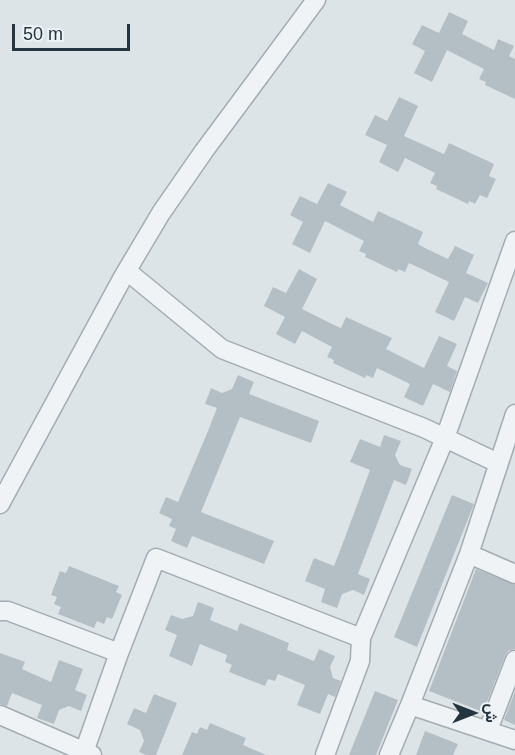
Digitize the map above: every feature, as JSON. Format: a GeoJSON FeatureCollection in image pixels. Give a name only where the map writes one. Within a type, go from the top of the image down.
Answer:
{"type":"FeatureCollection","features":[{"type":"Feature","properties":{"kind":"street"},"geometry":{"type":"LineString","coordinates":[[0,504],[127,271],[182,182],[316,0]]}},
{"type":"Feature","properties":{"kind":"street"},"geometry":{"type":"LineString","coordinates":[[325,755],[360,661],[361,638],[445,438],[515,241]]}},
{"type":"Feature","properties":{"kind":"street"},"geometry":{"type":"LineString","coordinates":[[127,271],[222,349],[445,438],[498,463]]}},
{"type":"Feature","properties":{"kind":"street"},"geometry":{"type":"LineString","coordinates":[[389,755],[469,554],[498,463],[511,436],[515,414]]}},
{"type":"Feature","properties":{"kind":"street"},"geometry":{"type":"LineString","coordinates":[[469,554],[515,574]]}},
{"type":"Feature","properties":{"kind":"street"},"geometry":{"type":"LineString","coordinates":[[0,715],[88,753],[118,654],[156,558],[361,638]]}},
{"type":"Feature","properties":{"kind":"street"},"geometry":{"type":"LineString","coordinates":[[0,611],[8,611],[118,654]]}},
{"type":"Feature","properties":{"kind":"street"},"geometry":{"type":"LineString","coordinates":[[488,730],[515,660]]}},
{"type":"Feature","properties":{"kind":"street"},"geometry":{"type":"LineString","coordinates":[[410,705],[515,740]]}},
{"type":"Feature","properties":{"kind":"building"},"geometry":{"type":"Polygon","coordinates":[[[449,12],[468,21],[462,34],[494,50],[498,39],[514,46],[509,56],[515,59],[515,99],[485,85],[486,82],[479,79],[484,69],[447,50],[432,82],[414,73],[425,51],[412,44],[422,25],[439,33],[449,12]]]}},
{"type":"Feature","properties":{"kind":"building"},"geometry":{"type":"Polygon","coordinates":[[[399,97],[418,106],[404,136],[444,154],[449,143],[494,164],[489,176],[496,179],[487,198],[480,195],[475,204],[469,201],[468,204],[436,189],[437,186],[430,183],[435,173],[405,158],[398,172],[379,162],[387,145],[365,135],[375,115],[387,121],[399,97]]]}},
{"type":"Feature","properties":{"kind":"building"},"geometry":{"type":"Polygon","coordinates":[[[328,183],[347,192],[340,205],[373,222],[378,211],[423,232],[418,244],[425,248],[448,259],[455,246],[474,255],[466,273],[488,283],[478,303],[465,297],[454,321],[435,312],[449,282],[409,263],[405,272],[398,269],[397,272],[365,257],[366,254],[359,251],[364,241],[325,221],[310,253],[292,244],[303,222],[290,215],[300,196],[317,204],[328,183]]]}},
{"type":"Feature","properties":{"kind":"building"},"geometry":{"type":"Polygon","coordinates":[[[299,269],[317,279],[302,309],[341,328],[346,317],[392,338],[386,349],[424,368],[439,336],[457,344],[447,366],[457,371],[450,392],[433,384],[423,406],[404,397],[410,384],[377,368],[373,378],[366,375],[365,378],[333,363],[334,360],[327,357],[332,347],[302,331],[295,344],[276,334],[285,317],[264,306],[273,287],[286,293],[299,269]]]}},
{"type":"Feature","properties":{"kind":"building"},"geometry":{"type":"Polygon","coordinates":[[[238,375],[254,382],[249,394],[319,421],[311,443],[240,417],[201,512],[274,541],[264,564],[192,536],[187,548],[171,541],[176,529],[169,526],[172,519],[159,513],[166,497],[178,502],[208,431],[217,408],[205,404],[211,388],[222,393],[232,389],[238,375]]]}},
{"type":"Feature","properties":{"kind":"building"},"geometry":{"type":"Polygon","coordinates":[[[384,435],[401,441],[395,455],[400,465],[412,469],[406,485],[394,480],[358,574],[370,579],[364,595],[353,590],[342,594],[337,608],[321,602],[325,589],[305,581],[314,558],[334,566],[370,470],[350,462],[360,439],[380,447],[384,435]]]}},
{"type":"Feature","properties":{"kind":"building"},"geometry":{"type":"Polygon","coordinates":[[[452,495],[474,504],[417,647],[394,637],[452,495]]]}},
{"type":"Feature","properties":{"kind":"building"},"geometry":{"type":"Polygon","coordinates":[[[69,566],[119,586],[116,592],[122,595],[112,619],[107,617],[104,624],[97,621],[94,628],[58,614],[61,607],[54,604],[57,597],[51,595],[60,571],[66,573],[69,566]]]}},
{"type":"Feature","properties":{"kind":"building"},"geometry":{"type":"Polygon","coordinates":[[[476,569],[515,585],[515,649],[508,651],[505,656],[483,712],[429,691],[476,569]]]}},
{"type":"Feature","properties":{"kind":"building"},"geometry":{"type":"Polygon","coordinates":[[[198,602],[214,608],[210,620],[237,631],[240,623],[289,643],[287,650],[314,661],[319,649],[335,656],[330,667],[333,678],[341,681],[335,697],[328,694],[320,714],[297,705],[305,685],[278,674],[275,681],[268,679],[265,686],[229,672],[232,665],[225,662],[227,655],[200,644],[192,666],[169,656],[177,635],[165,630],[171,615],[182,619],[193,616],[198,602]]]}},
{"type":"Feature","properties":{"kind":"building"},"geometry":{"type":"Polygon","coordinates":[[[0,653],[25,662],[22,669],[51,682],[59,660],[83,669],[75,690],[87,695],[81,711],[69,706],[59,710],[54,724],[37,718],[42,705],[12,693],[7,706],[0,704],[0,653]]]}},
{"type":"Feature","properties":{"kind":"building"},"geometry":{"type":"Polygon","coordinates":[[[375,691],[398,700],[376,755],[349,755],[375,691]]]}},
{"type":"Feature","properties":{"kind":"building"},"geometry":{"type":"Polygon","coordinates":[[[515,691],[515,725],[504,720],[515,691]]]}},
{"type":"Feature","properties":{"kind":"building"},"geometry":{"type":"Polygon","coordinates":[[[154,694],[177,703],[156,755],[146,755],[139,752],[144,741],[140,730],[127,724],[134,708],[146,713],[154,694]]]}},
{"type":"Feature","properties":{"kind":"building"},"geometry":{"type":"Polygon","coordinates":[[[210,723],[246,738],[243,745],[266,755],[182,755],[192,732],[197,734],[200,727],[207,730],[210,723]]]}},
{"type":"Feature","properties":{"kind":"building"},"geometry":{"type":"Polygon","coordinates":[[[425,731],[458,744],[453,755],[416,755],[425,731]]]}}]}
